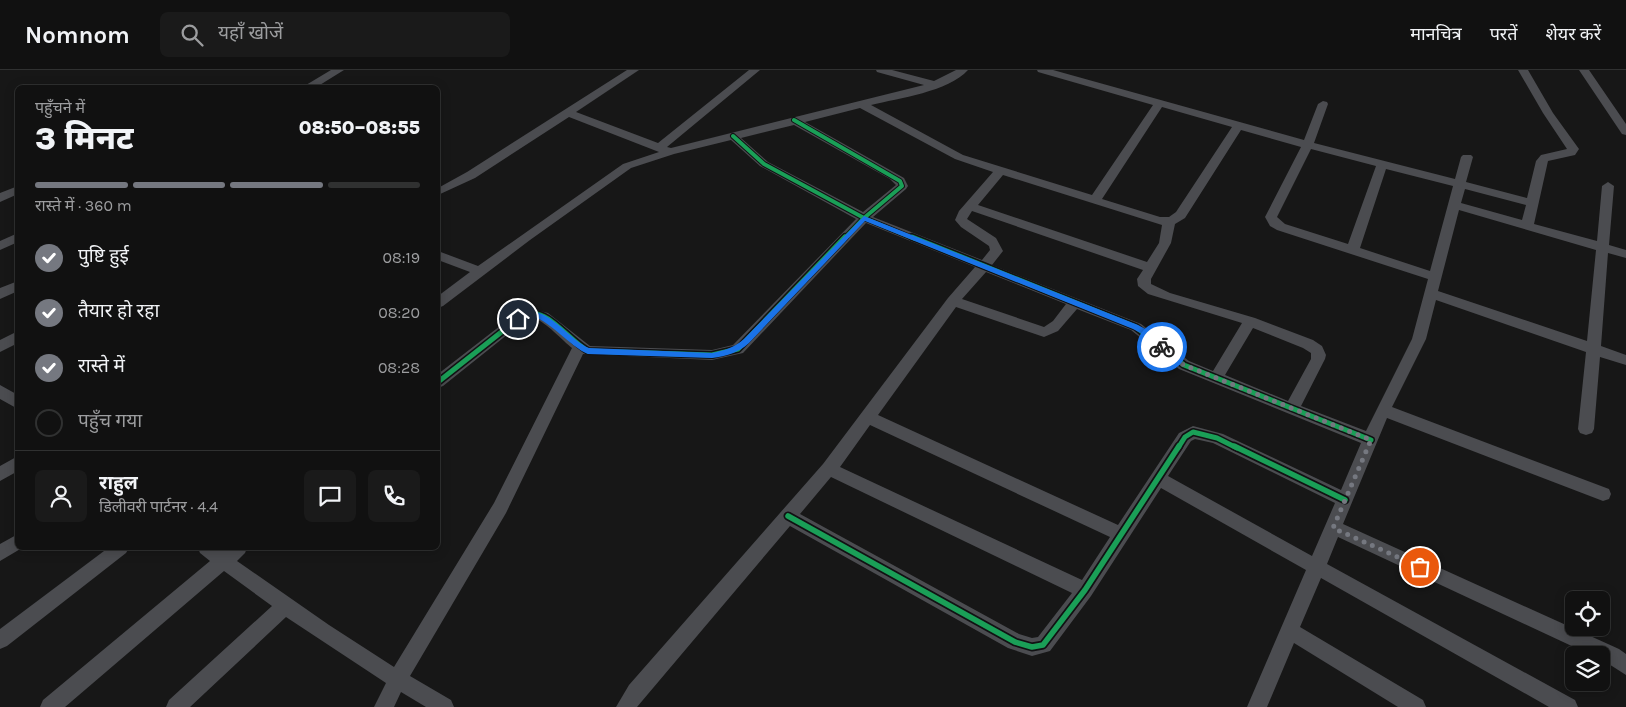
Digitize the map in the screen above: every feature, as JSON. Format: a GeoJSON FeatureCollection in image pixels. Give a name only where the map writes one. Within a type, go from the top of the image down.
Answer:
{"type":"FeatureCollection","features":[{"type":"Feature","properties":{"kind":"street"},"geometry":{"type":"LineString","coordinates":[[312,85],[339,70]]}},
{"type":"Feature","properties":{"kind":"street"},"geometry":{"type":"LineString","coordinates":[[440,191],[471,176],[634,70]]}},
{"type":"Feature","properties":{"kind":"street"},"geometry":{"type":"LineString","coordinates":[[665,150],[755,70]]}},
{"type":"Feature","properties":{"kind":"street"},"geometry":{"type":"LineString","coordinates":[[881,70],[935,85]]}},
{"type":"Feature","properties":{"kind":"street"},"geometry":{"type":"LineString","coordinates":[[440,301],[479,271],[618,171],[665,150],[733,136],[935,85],[954,77],[963,70]]}},
{"type":"Feature","properties":{"kind":"street"},"geometry":{"type":"LineString","coordinates":[[1042,70],[1308,145],[1459,185],[1533,202]]}},
{"type":"Feature","properties":{"kind":"street"},"geometry":{"type":"LineString","coordinates":[[1523,70],[1548,113],[1573,149],[1572,153],[1545,157],[1542,161],[1528,226]]}},
{"type":"Feature","properties":{"kind":"street"},"geometry":{"type":"LineString","coordinates":[[1584,70],[1626,132]]}},
{"type":"Feature","properties":{"kind":"street"},"geometry":{"type":"LineString","coordinates":[[1094,201],[1160,103]]}},
{"type":"Feature","properties":{"kind":"street"},"geometry":{"type":"LineString","coordinates":[[861,104],[947,152],[1094,201],[1159,221],[1169,222],[1176,220],[1181,215],[1238,126]]}},
{"type":"Feature","properties":{"kind":"street"},"geometry":{"type":"LineString","coordinates":[[1323,104],[1308,145],[1270,217],[1274,223],[1281,227],[1436,277]]}},
{"type":"Feature","properties":{"kind":"street"},"geometry":{"type":"LineString","coordinates":[[569,113],[665,150]]}},
{"type":"Feature","properties":{"kind":"street"},"geometry":{"type":"LineString","coordinates":[[440,380],[518,319],[528,314],[537,314],[544,318],[579,347],[598,352],[712,355],[738,349],[864,218],[902,186],[900,181],[794,120]]}},
{"type":"Feature","properties":{"kind":"street"},"geometry":{"type":"LineString","coordinates":[[733,136],[764,164],[864,218],[982,267],[1136,327],[1149,334],[1173,358],[1184,365],[1371,440]]}},
{"type":"Feature","properties":{"kind":"street"},"geometry":{"type":"LineString","coordinates":[[1257,707],[1384,410],[1419,339],[1466,157]]}},
{"type":"Feature","properties":{"kind":"street"},"geometry":{"type":"LineString","coordinates":[[1353,250],[1382,164]]}},
{"type":"Feature","properties":{"kind":"street"},"geometry":{"type":"LineString","coordinates":[[626,707],[636,692],[829,469],[953,301],[997,251],[996,244],[989,238],[967,227],[961,220],[962,214],[1000,171]]}},
{"type":"Feature","properties":{"kind":"street"},"geometry":{"type":"LineString","coordinates":[[1586,429],[1608,186]]}},
{"type":"Feature","properties":{"kind":"street"},"geometry":{"type":"LineString","coordinates":[[0,198],[15,190]]}},
{"type":"Feature","properties":{"kind":"street"},"geometry":{"type":"LineString","coordinates":[[1454,205],[1626,254]]}},
{"type":"Feature","properties":{"kind":"street"},"geometry":{"type":"LineString","coordinates":[[970,206],[1150,268]]}},
{"type":"Feature","properties":{"kind":"street"},"geometry":{"type":"LineString","coordinates":[[1169,222],[1165,244],[1144,279],[1145,286],[1153,291],[1250,321],[1308,344],[1317,350],[1318,360],[1292,408]]}},
{"type":"Feature","properties":{"kind":"street"},"geometry":{"type":"LineString","coordinates":[[0,246],[15,238]]}},
{"type":"Feature","properties":{"kind":"street"},"geometry":{"type":"LineString","coordinates":[[440,256],[479,271]]}},
{"type":"Feature","properties":{"kind":"street"},"geometry":{"type":"LineString","coordinates":[[0,294],[15,286]]}},
{"type":"Feature","properties":{"kind":"street"},"geometry":{"type":"LineString","coordinates":[[1432,294],[1626,360]]}},
{"type":"Feature","properties":{"kind":"street"},"geometry":{"type":"LineString","coordinates":[[953,301],[1044,332],[1051,331],[1074,303]]}},
{"type":"Feature","properties":{"kind":"street"},"geometry":{"type":"LineString","coordinates":[[1216,378],[1250,321]]}},
{"type":"Feature","properties":{"kind":"street"},"geometry":{"type":"LineString","coordinates":[[0,347],[15,338]]}},
{"type":"Feature","properties":{"kind":"street"},"geometry":{"type":"LineString","coordinates":[[384,707],[397,680],[500,508],[579,347]]}},
{"type":"Feature","properties":{"kind":"street"},"geometry":{"type":"LineString","coordinates":[[1384,410],[1603,494]]}},
{"type":"Feature","properties":{"kind":"street"},"geometry":{"type":"LineString","coordinates":[[868,417],[1120,534]]}},
{"type":"Feature","properties":{"kind":"street"},"geometry":{"type":"LineString","coordinates":[[788,516],[1015,642],[1032,647],[1043,645],[1084,590],[1185,436],[1193,432],[1217,438],[1345,500]]}},
{"type":"Feature","properties":{"kind":"street"},"geometry":{"type":"LineString","coordinates":[[0,474],[15,464]]}},
{"type":"Feature","properties":{"kind":"street"},"geometry":{"type":"LineString","coordinates":[[829,469],[1084,590]]}},
{"type":"Feature","properties":{"kind":"street"},"geometry":{"type":"LineString","coordinates":[[1157,478],[1568,707]]}},
{"type":"Feature","properties":{"kind":"street"},"geometry":{"type":"LineString","coordinates":[[1333,528],[1612,655],[1626,666]]}},
{"type":"Feature","properties":{"kind":"street"},"geometry":{"type":"LineString","coordinates":[[0,553],[15,542]]}},
{"type":"Feature","properties":{"kind":"street"},"geometry":{"type":"LineString","coordinates":[[0,640],[117,550]]}},
{"type":"Feature","properties":{"kind":"street"},"geometry":{"type":"LineString","coordinates":[[209,550],[286,606],[397,680],[444,707]]}},
{"type":"Feature","properties":{"kind":"street"},"geometry":{"type":"LineString","coordinates":[[50,707],[237,550]]}},
{"type":"Feature","properties":{"kind":"street"},"geometry":{"type":"LineString","coordinates":[[176,707],[286,606]]}},
{"type":"Feature","properties":{"kind":"street"},"geometry":{"type":"LineString","coordinates":[[1291,631],[1416,707]]}},
{"type":"Feature","properties":{"kind":"cycle path"},"geometry":{"type":"LineString","coordinates":[[440,380],[518,319],[532,314],[543,316],[575,343],[588,351],[712,355],[738,349],[864,218],[902,186],[900,181],[894,176],[794,120]]}},
{"type":"Feature","properties":{"kind":"cycle path"},"geometry":{"type":"LineString","coordinates":[[733,136],[764,164],[864,218],[1136,327],[1184,365],[1371,440]]}},
{"type":"Feature","properties":{"kind":"cycle path"},"geometry":{"type":"LineString","coordinates":[[788,516],[1015,642],[1032,647],[1043,645],[1050,637],[1085,590],[1185,437],[1193,432],[1217,438],[1345,500]]}},
{"type":"Feature","properties":{"kind":"way so far"},"geometry":{"type":"LineString","coordinates":[[1162,347],[1173,358],[1184,365],[1371,440],[1333,528],[1420,567]]}},
{"type":"Feature","properties":{"kind":"route"},"geometry":{"type":"LineString","coordinates":[[518,319],[528,314],[537,314],[579,347],[588,351],[712,355],[726,353],[738,349],[747,341],[864,218],[982,267],[1136,327],[1149,334],[1162,347]]}}]}
